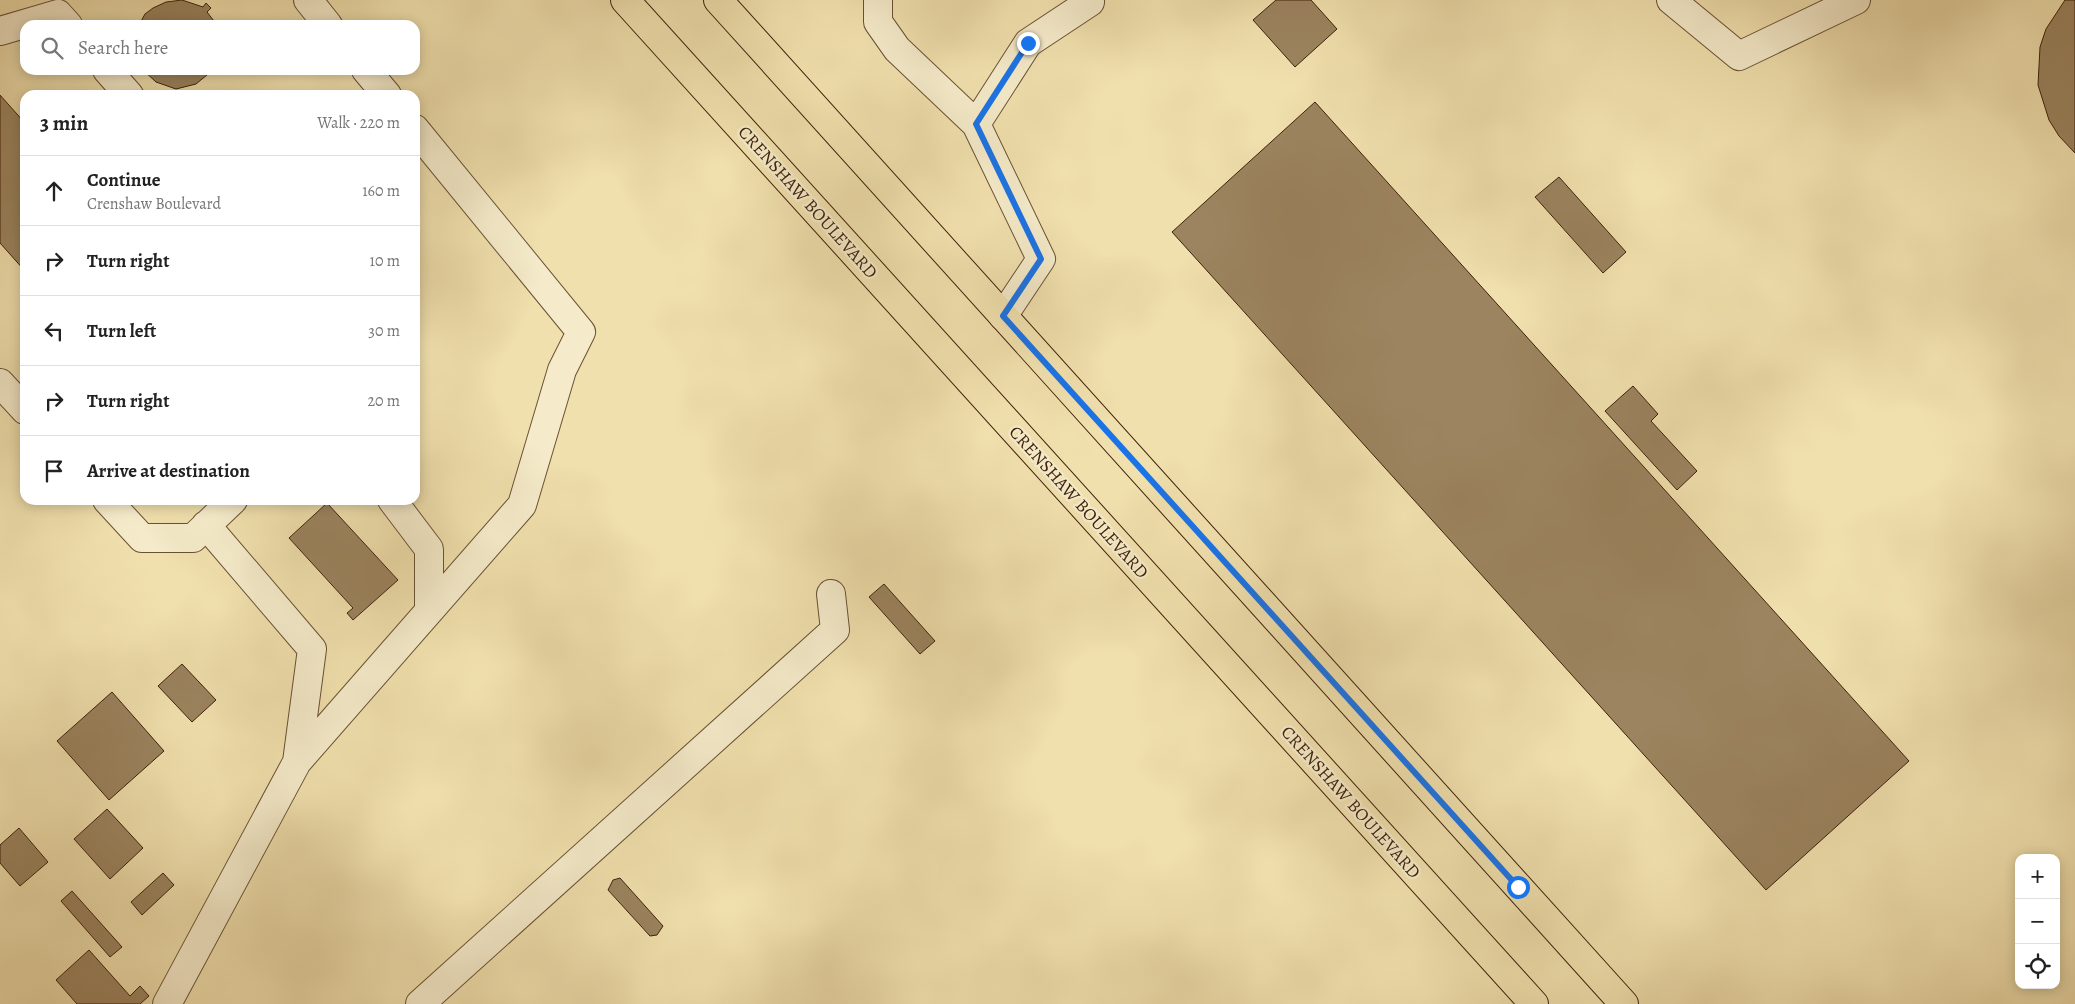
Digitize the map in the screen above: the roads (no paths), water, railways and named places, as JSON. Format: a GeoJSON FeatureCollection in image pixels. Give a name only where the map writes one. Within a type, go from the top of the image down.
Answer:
{"type":"FeatureCollection","features":[{"type":"Feature","properties":{"kind":"main road","name":"CRENSHAW BOULEVARD"},"geometry":{"type":"LineString","coordinates":[[625,0],[1534,1004]]}},
{"type":"Feature","properties":{"kind":"main road"},"geometry":{"type":"LineString","coordinates":[[718,0],[1624,1004]]}},
{"type":"Feature","properties":{"kind":"lane"},"geometry":{"type":"LineString","coordinates":[[308,0],[324,20]]}},
{"type":"Feature","properties":{"kind":"lane"},"geometry":{"type":"LineString","coordinates":[[878,0],[878,22],[897,49],[976,124],[1041,259],[1003,316]]}},
{"type":"Feature","properties":{"kind":"lane"},"geometry":{"type":"LineString","coordinates":[[1671,0],[1739,56],[1856,0]]}},
{"type":"Feature","properties":{"kind":"lane"},"geometry":{"type":"LineString","coordinates":[[976,124],[1028,43],[1091,1]]}},
{"type":"Feature","properties":{"kind":"lane"},"geometry":{"type":"LineString","coordinates":[[38,20],[58,14],[63,20]]}},
{"type":"Feature","properties":{"kind":"lane"},"geometry":{"type":"LineString","coordinates":[[0,31],[20,25]]}},
{"type":"Feature","properties":{"kind":"lane"},"geometry":{"type":"LineString","coordinates":[[111,75],[125,90]]}},
{"type":"Feature","properties":{"kind":"lane"},"geometry":{"type":"LineString","coordinates":[[370,75],[382,90]]}},
{"type":"Feature","properties":{"kind":"lane"},"geometry":{"type":"LineString","coordinates":[[167,1004],[297,762],[522,505],[562,370],[581,332],[420,135]]}},
{"type":"Feature","properties":{"kind":"lane"},"geometry":{"type":"LineString","coordinates":[[0,383],[20,405]]}},
{"type":"Feature","properties":{"kind":"lane"},"geometry":{"type":"LineString","coordinates":[[112,505],[142,538],[193,538],[228,505]]}},
{"type":"Feature","properties":{"kind":"lane"},"geometry":{"type":"LineString","coordinates":[[396,505],[430,550],[429,611]]}},
{"type":"Feature","properties":{"kind":"lane"},"geometry":{"type":"LineString","coordinates":[[206,525],[312,649],[297,762]]}},
{"type":"Feature","properties":{"kind":"lane"},"geometry":{"type":"LineString","coordinates":[[420,1004],[835,630],[831,594]]}}]}
